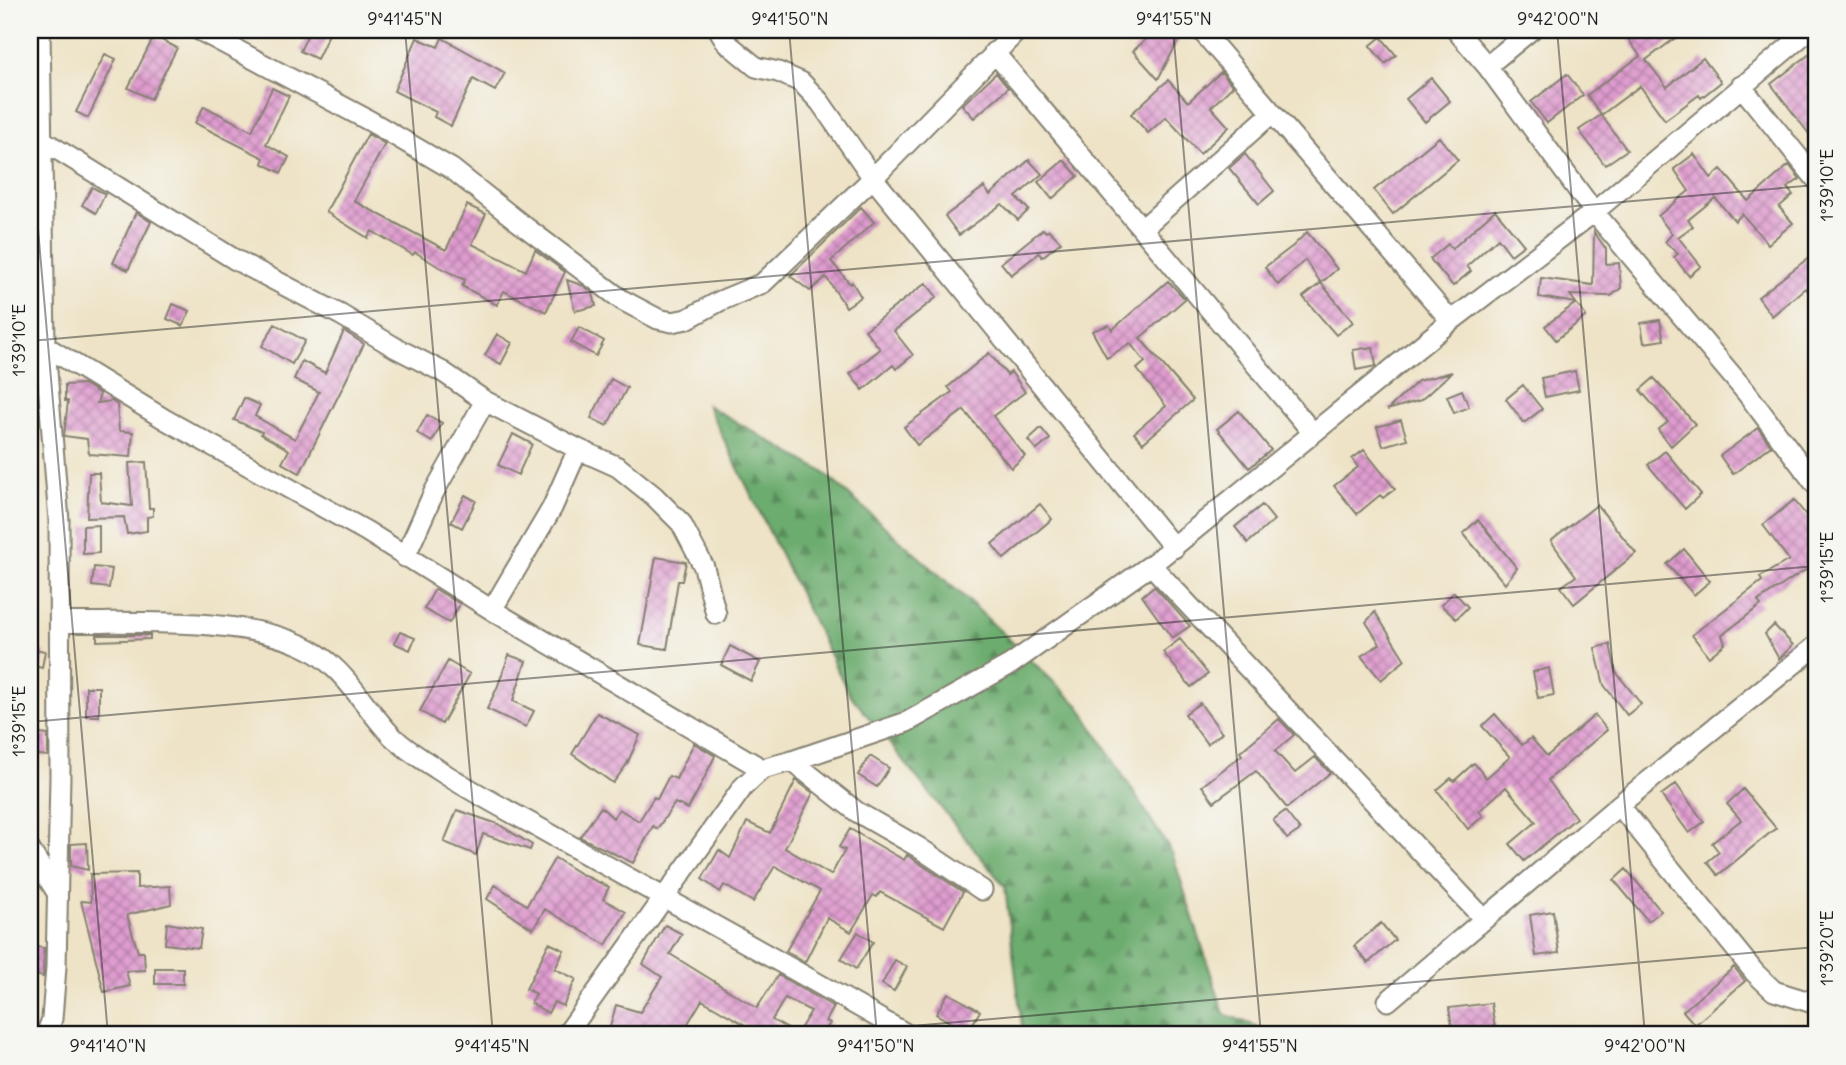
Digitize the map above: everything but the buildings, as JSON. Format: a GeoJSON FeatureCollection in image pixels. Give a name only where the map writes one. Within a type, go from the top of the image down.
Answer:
{"type":"FeatureCollection","features":[{"type":"Feature","properties":{"kind":"street"},"geometry":{"type":"LineString","coordinates":[[40,30],[42,139],[37,277],[59,521],[60,622],[54,1002],[46,1035]]}},
{"type":"Feature","properties":{"kind":"street"},"geometry":{"type":"LineString","coordinates":[[199,30],[370,121],[452,169],[622,300],[658,319],[672,322],[687,319],[762,283],[873,178],[1018,30]]}},
{"type":"Feature","properties":{"kind":"street"},"geometry":{"type":"LineString","coordinates":[[719,30],[727,43],[756,67],[778,72],[801,82],[820,102],[873,178],[1174,548]]}},
{"type":"Feature","properties":{"kind":"street"},"geometry":{"type":"LineString","coordinates":[[1201,30],[1451,321]]}},
{"type":"Feature","properties":{"kind":"street"},"geometry":{"type":"LineString","coordinates":[[1456,30],[1487,66],[1594,212],[1746,392],[1816,485]]}},
{"type":"Feature","properties":{"kind":"street"},"geometry":{"type":"LineString","coordinates":[[1487,66],[1531,30]]}},
{"type":"Feature","properties":{"kind":"street"},"geometry":{"type":"LineString","coordinates":[[566,1035],[743,787],[762,769],[907,722],[1011,664],[1174,548],[1451,321],[1594,212],[1809,30]]}},
{"type":"Feature","properties":{"kind":"street"},"geometry":{"type":"LineString","coordinates":[[994,52],[1314,433]]}},
{"type":"Feature","properties":{"kind":"street"},"geometry":{"type":"LineString","coordinates":[[1741,86],[1816,179]]}},
{"type":"Feature","properties":{"kind":"street"},"geometry":{"type":"LineString","coordinates":[[1142,229],[1272,113]]}},
{"type":"Feature","properties":{"kind":"street"},"geometry":{"type":"LineString","coordinates":[[42,139],[234,260],[341,314],[396,348],[443,372],[485,401],[618,467],[654,496],[681,523],[704,567],[716,614]]}},
{"type":"Feature","properties":{"kind":"street"},"geometry":{"type":"LineString","coordinates":[[45,346],[166,420],[366,531],[492,610],[762,769]]}},
{"type":"Feature","properties":{"kind":"street"},"geometry":{"type":"LineString","coordinates":[[405,557],[434,492],[485,401]]}},
{"type":"Feature","properties":{"kind":"street"},"geometry":{"type":"LineString","coordinates":[[492,610],[552,508],[579,449]]}},
{"type":"Feature","properties":{"kind":"street"},"geometry":{"type":"LineString","coordinates":[[1151,565],[1484,919]]}},
{"type":"Feature","properties":{"kind":"street"},"geometry":{"type":"LineString","coordinates":[[60,622],[207,625],[261,631],[304,646],[340,672],[393,737],[438,770],[908,1035]]}},
{"type":"Feature","properties":{"kind":"street"},"geometry":{"type":"LineString","coordinates":[[1388,1001],[1619,805],[1816,646]]}},
{"type":"Feature","properties":{"kind":"street"},"geometry":{"type":"LineString","coordinates":[[792,761],[857,812],[918,847],[982,890]]}},
{"type":"Feature","properties":{"kind":"street"},"geometry":{"type":"LineString","coordinates":[[1619,805],[1755,974],[1774,991],[1816,1004]]}},
{"type":"Feature","properties":{"kind":"street"},"geometry":{"type":"LineString","coordinates":[[30,850],[57,892]]}},
{"type":"Feature","properties":{"kind":"green space"},"geometry":{"type":"Polygon","coordinates":[[[707,405],[822,471],[971,603],[1079,706],[1172,853],[1224,1014],[1279,1035],[1023,1035],[1005,887],[848,692],[707,405]]]}}]}
